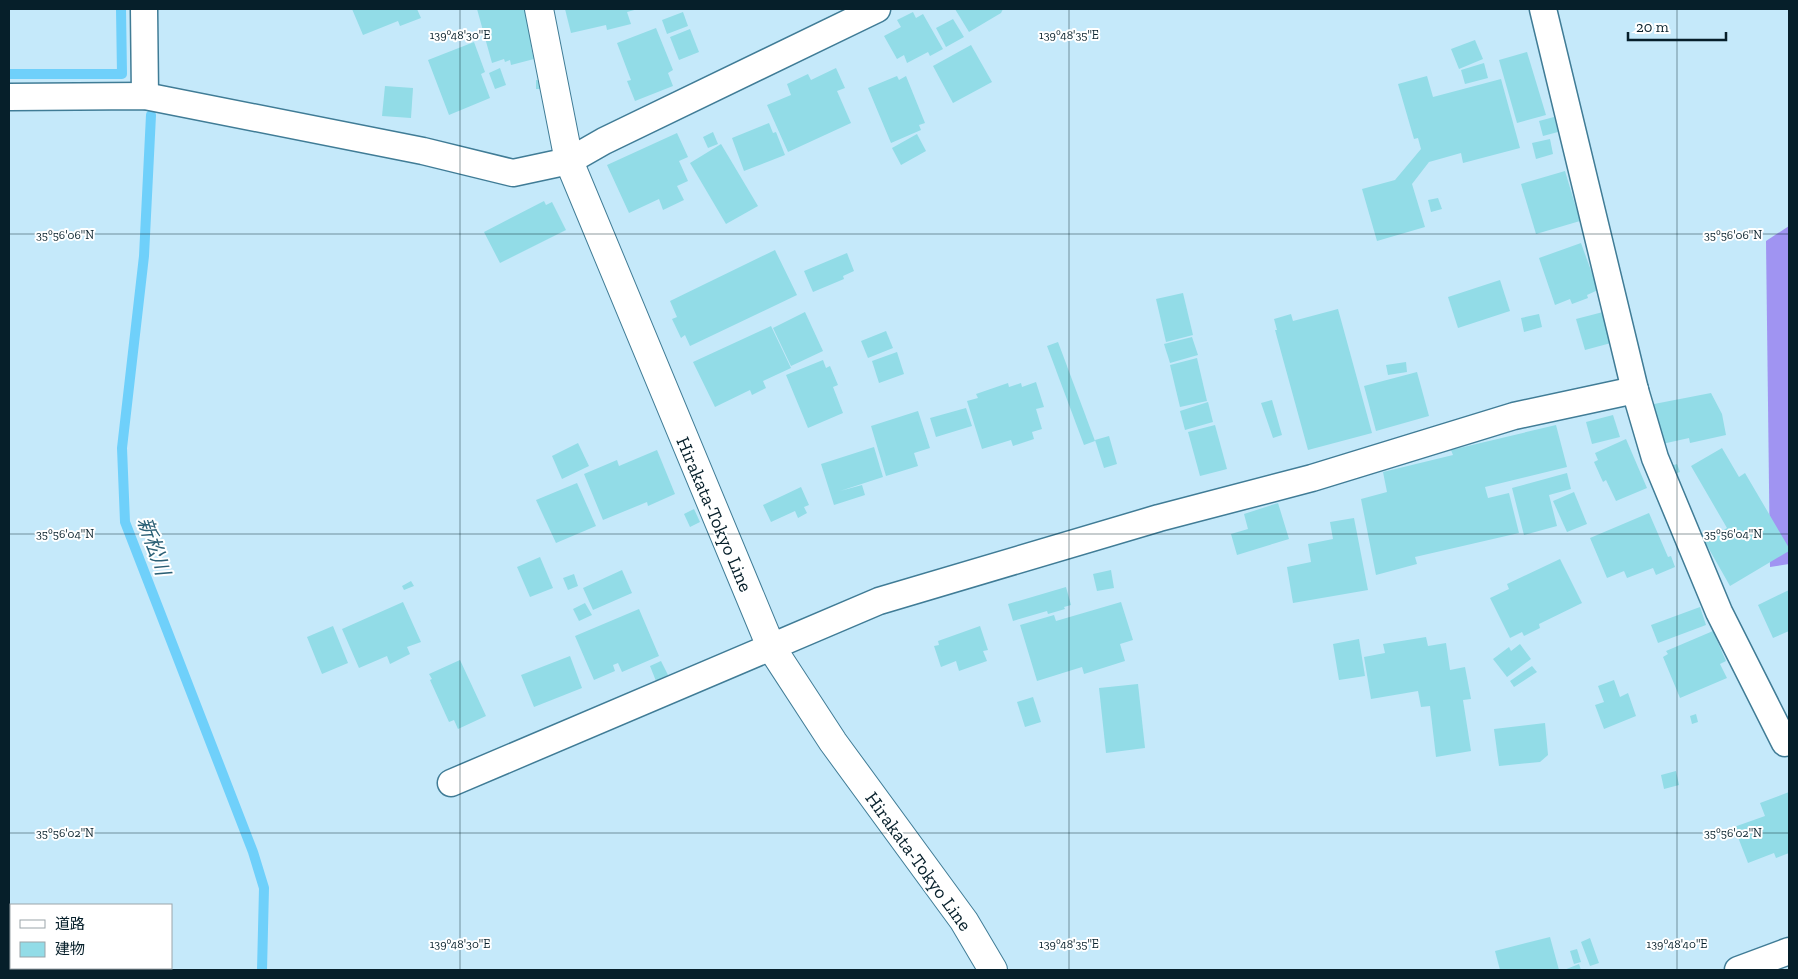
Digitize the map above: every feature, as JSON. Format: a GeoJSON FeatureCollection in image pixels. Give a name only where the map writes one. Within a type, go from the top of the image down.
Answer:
{"type":"FeatureCollection","features":[{"type":"Feature","properties":{"kind":"main road","name":"Hirakata-Tokyo Line"},"geometry":{"type":"LineString","coordinates":[[539,9],[569,161],[771,648],[832,742],[964,921],[993,970]]}},
{"type":"Feature","properties":{"kind":"street"},"geometry":{"type":"LineString","coordinates":[[144,9],[145,96]]}},
{"type":"Feature","properties":{"kind":"street"},"geometry":{"type":"LineString","coordinates":[[9,98],[145,96],[413,149],[513,173],[569,161],[604,142],[877,9]]}},
{"type":"Feature","properties":{"kind":"street"},"geometry":{"type":"LineString","coordinates":[[1543,9],[1635,390],[1655,458],[1719,612],[1785,743],[1789,742]]}},
{"type":"Feature","properties":{"kind":"street"},"geometry":{"type":"LineString","coordinates":[[451,783],[879,601],[988,567],[1159,518],[1312,478],[1344,466],[1514,416],[1635,390]]}},
{"type":"Feature","properties":{"kind":"street"},"geometry":{"type":"LineString","coordinates":[[1738,970],[1789,950]]}},
{"type":"Feature","properties":{"kind":"shaded area"},"geometry":{"type":"Polygon","coordinates":[[[1789,226],[1789,564],[1770,567],[1766,241],[1789,226]]]}},
{"type":"Feature","properties":{"kind":"building"},"geometry":{"type":"Polygon","coordinates":[[[352,9],[417,9],[421,18],[400,26],[398,21],[363,35],[352,9]]]}},
{"type":"Feature","properties":{"kind":"building"},"geometry":{"type":"Polygon","coordinates":[[[477,9],[530,9],[535,45],[531,47],[534,59],[511,65],[510,60],[505,62],[504,59],[492,63],[477,9]]]}},
{"type":"Feature","properties":{"kind":"building"},"geometry":{"type":"Polygon","coordinates":[[[565,9],[638,9],[627,12],[631,24],[607,30],[606,25],[571,33],[565,9]]]}},
{"type":"Feature","properties":{"kind":"building"},"geometry":{"type":"Polygon","coordinates":[[[955,9],[1003,9],[1001,13],[969,32],[955,9]]]}},
{"type":"Feature","properties":{"kind":"building"},"geometry":{"type":"Polygon","coordinates":[[[683,12],[688,26],[667,34],[662,20],[683,12]]]}},
{"type":"Feature","properties":{"kind":"building"},"geometry":{"type":"Polygon","coordinates":[[[913,12],[916,18],[923,14],[943,49],[930,56],[928,52],[907,63],[904,55],[897,59],[884,36],[901,27],[897,20],[913,12]]]}},
{"type":"Feature","properties":{"kind":"building"},"geometry":{"type":"Polygon","coordinates":[[[953,19],[964,37],[946,47],[936,28],[953,19]]]}},
{"type":"Feature","properties":{"kind":"building"},"geometry":{"type":"Polygon","coordinates":[[[656,28],[673,70],[668,73],[673,86],[635,101],[627,81],[631,80],[617,43],[656,28]]]}},
{"type":"Feature","properties":{"kind":"building"},"geometry":{"type":"Polygon","coordinates":[[[690,29],[699,52],[679,60],[670,37],[690,29]]]}},
{"type":"Feature","properties":{"kind":"building"},"geometry":{"type":"Polygon","coordinates":[[[1475,40],[1483,59],[1459,69],[1451,49],[1475,40]]]}},
{"type":"Feature","properties":{"kind":"building"},"geometry":{"type":"Polygon","coordinates":[[[474,42],[485,72],[481,74],[490,98],[449,115],[428,60],[474,42]]]}},
{"type":"Feature","properties":{"kind":"building"},"geometry":{"type":"Polygon","coordinates":[[[971,45],[992,82],[953,103],[933,66],[971,45]]]}},
{"type":"Feature","properties":{"kind":"building"},"geometry":{"type":"Polygon","coordinates":[[[1527,52],[1546,115],[1517,123],[1499,60],[1527,52]]]}},
{"type":"Feature","properties":{"kind":"building"},"geometry":{"type":"Polygon","coordinates":[[[1484,63],[1488,78],[1465,84],[1461,70],[1484,63]]]}},
{"type":"Feature","properties":{"kind":"building"},"geometry":{"type":"Polygon","coordinates":[[[500,68],[506,85],[495,89],[489,73],[500,68]]]}},
{"type":"Feature","properties":{"kind":"building"},"geometry":{"type":"Polygon","coordinates":[[[836,68],[845,88],[837,91],[851,123],[788,152],[767,105],[791,95],[787,84],[808,74],[811,80],[836,68]]]}},
{"type":"Feature","properties":{"kind":"building"},"geometry":{"type":"Polygon","coordinates":[[[897,76],[899,80],[906,76],[925,123],[919,125],[921,130],[891,143],[868,88],[897,76]]]}},
{"type":"Feature","properties":{"kind":"building"},"geometry":{"type":"Polygon","coordinates":[[[1427,76],[1433,97],[1501,79],[1520,148],[1463,163],[1461,153],[1429,162],[1412,184],[1425,227],[1377,241],[1362,189],[1395,180],[1421,149],[1418,138],[1414,139],[1398,84],[1427,76]]]}},
{"type":"Feature","properties":{"kind":"building"},"geometry":{"type":"Polygon","coordinates":[[[536,80],[545,81],[545,89],[536,89],[536,80]]]}},
{"type":"Feature","properties":{"kind":"building"},"geometry":{"type":"Polygon","coordinates":[[[385,86],[413,88],[411,118],[382,116],[385,86]]]}},
{"type":"Feature","properties":{"kind":"building"},"geometry":{"type":"Polygon","coordinates":[[[1554,117],[1558,132],[1543,136],[1539,121],[1554,117]]]}},
{"type":"Feature","properties":{"kind":"building"},"geometry":{"type":"Polygon","coordinates":[[[769,123],[773,133],[776,132],[785,155],[744,171],[732,138],[769,123]]]}},
{"type":"Feature","properties":{"kind":"building"},"geometry":{"type":"Polygon","coordinates":[[[713,132],[718,144],[708,148],[703,137],[713,132]]]}},
{"type":"Feature","properties":{"kind":"building"},"geometry":{"type":"Polygon","coordinates":[[[677,133],[688,157],[679,161],[688,181],[677,186],[684,200],[663,210],[659,199],[629,213],[607,165],[677,133]]]}},
{"type":"Feature","properties":{"kind":"building"},"geometry":{"type":"Polygon","coordinates":[[[917,134],[926,151],[901,165],[892,148],[917,134]]]}},
{"type":"Feature","properties":{"kind":"building"},"geometry":{"type":"Polygon","coordinates":[[[1550,139],[1553,154],[1536,159],[1532,143],[1550,139]]]}},
{"type":"Feature","properties":{"kind":"building"},"geometry":{"type":"Polygon","coordinates":[[[721,144],[758,206],[726,224],[690,163],[721,144]]]}},
{"type":"Feature","properties":{"kind":"building"},"geometry":{"type":"Polygon","coordinates":[[[1565,171],[1580,221],[1536,234],[1521,184],[1565,171]]]}},
{"type":"Feature","properties":{"kind":"building"},"geometry":{"type":"Polygon","coordinates":[[[1438,198],[1442,209],[1431,212],[1428,200],[1438,198]]]}},
{"type":"Feature","properties":{"kind":"building"},"geometry":{"type":"Polygon","coordinates":[[[544,201],[546,205],[552,202],[566,230],[500,263],[484,232],[544,201]]]}},
{"type":"Feature","properties":{"kind":"building"},"geometry":{"type":"Polygon","coordinates":[[[1581,243],[1598,290],[1587,295],[1588,298],[1572,304],[1570,299],[1555,305],[1539,258],[1581,243]]]}},
{"type":"Feature","properties":{"kind":"building"},"geometry":{"type":"Polygon","coordinates":[[[775,250],[797,295],[690,346],[685,335],[681,338],[672,319],[677,317],[670,301],[775,250]]]}},
{"type":"Feature","properties":{"kind":"building"},"geometry":{"type":"Polygon","coordinates":[[[847,253],[854,271],[843,276],[844,279],[813,292],[804,271],[847,253]]]}},
{"type":"Feature","properties":{"kind":"building"},"geometry":{"type":"Polygon","coordinates":[[[1500,280],[1510,311],[1458,328],[1448,297],[1500,280]]]}},
{"type":"Feature","properties":{"kind":"building"},"geometry":{"type":"Polygon","coordinates":[[[1183,293],[1193,335],[1166,342],[1156,299],[1183,293]]]}},
{"type":"Feature","properties":{"kind":"building"},"geometry":{"type":"Polygon","coordinates":[[[1338,309],[1372,433],[1308,450],[1275,330],[1277,330],[1274,319],[1291,314],[1293,321],[1338,309]]]}},
{"type":"Feature","properties":{"kind":"building"},"geometry":{"type":"Polygon","coordinates":[[[805,312],[823,351],[791,366],[773,328],[805,312]]]}},
{"type":"Feature","properties":{"kind":"building"},"geometry":{"type":"Polygon","coordinates":[[[1603,312],[1611,343],[1585,350],[1576,319],[1603,312]]]}},
{"type":"Feature","properties":{"kind":"building"},"geometry":{"type":"Polygon","coordinates":[[[1539,314],[1542,327],[1524,332],[1521,318],[1539,314]]]}},
{"type":"Feature","properties":{"kind":"building"},"geometry":{"type":"Polygon","coordinates":[[[771,326],[791,368],[763,381],[766,388],[752,395],[750,390],[715,407],[693,362],[771,326]]]}},
{"type":"Feature","properties":{"kind":"building"},"geometry":{"type":"Polygon","coordinates":[[[886,331],[893,348],[868,358],[861,341],[886,331]]]}},
{"type":"Feature","properties":{"kind":"building"},"geometry":{"type":"Polygon","coordinates":[[[1192,337],[1198,355],[1170,363],[1164,344],[1192,337]]]}},
{"type":"Feature","properties":{"kind":"building"},"geometry":{"type":"Polygon","coordinates":[[[1058,342],[1095,441],[1084,445],[1047,346],[1058,342]]]}},
{"type":"Feature","properties":{"kind":"building"},"geometry":{"type":"Polygon","coordinates":[[[897,352],[904,374],[879,383],[872,361],[897,352]]]}},
{"type":"Feature","properties":{"kind":"building"},"geometry":{"type":"Polygon","coordinates":[[[1197,358],[1207,401],[1180,407],[1170,365],[1197,358]]]}},
{"type":"Feature","properties":{"kind":"building"},"geometry":{"type":"Polygon","coordinates":[[[823,360],[826,368],[830,366],[838,385],[833,387],[843,413],[808,428],[786,375],[823,360]]]}},
{"type":"Feature","properties":{"kind":"building"},"geometry":{"type":"Polygon","coordinates":[[[1406,362],[1407,372],[1388,375],[1386,365],[1406,362]]]}},
{"type":"Feature","properties":{"kind":"building"},"geometry":{"type":"Polygon","coordinates":[[[1417,372],[1429,416],[1376,431],[1364,386],[1417,372]]]}},
{"type":"Feature","properties":{"kind":"building"},"geometry":{"type":"Polygon","coordinates":[[[1036,382],[1044,407],[1036,409],[1042,429],[1032,432],[1034,439],[1013,446],[1011,440],[982,449],[967,401],[978,398],[976,394],[1008,383],[1009,387],[1021,383],[1022,387],[1036,382]]]}},
{"type":"Feature","properties":{"kind":"building"},"geometry":{"type":"Polygon","coordinates":[[[1711,393],[1722,414],[1726,435],[1690,443],[1689,438],[1662,444],[1654,404],[1711,393]]]}},
{"type":"Feature","properties":{"kind":"building"},"geometry":{"type":"Polygon","coordinates":[[[1272,400],[1282,435],[1273,438],[1261,403],[1272,400]]]}},
{"type":"Feature","properties":{"kind":"building"},"geometry":{"type":"Polygon","coordinates":[[[1208,402],[1213,422],[1185,430],[1180,411],[1208,402]]]}},
{"type":"Feature","properties":{"kind":"building"},"geometry":{"type":"Polygon","coordinates":[[[966,408],[972,426],[936,437],[930,418],[966,408]]]}},
{"type":"Feature","properties":{"kind":"building"},"geometry":{"type":"Polygon","coordinates":[[[918,411],[930,448],[914,453],[918,466],[886,476],[871,426],[918,411]]]}},
{"type":"Feature","properties":{"kind":"building"},"geometry":{"type":"Polygon","coordinates":[[[1613,415],[1620,437],[1592,444],[1586,422],[1613,415]]]}},
{"type":"Feature","properties":{"kind":"building"},"geometry":{"type":"Polygon","coordinates":[[[1215,425],[1227,469],[1200,476],[1188,432],[1215,425]]]}},
{"type":"Feature","properties":{"kind":"building"},"geometry":{"type":"Polygon","coordinates":[[[1556,425],[1567,467],[1485,487],[1488,498],[1509,493],[1519,533],[1415,557],[1417,564],[1376,575],[1361,499],[1387,492],[1383,472],[1453,455],[1451,450],[1556,425]]]}},
{"type":"Feature","properties":{"kind":"building"},"geometry":{"type":"Polygon","coordinates":[[[1109,436],[1117,464],[1104,468],[1095,440],[1109,436]]]}},
{"type":"Feature","properties":{"kind":"building"},"geometry":{"type":"Polygon","coordinates":[[[1626,439],[1647,488],[1616,501],[1606,480],[1603,482],[1594,462],[1598,460],[1595,453],[1626,439]]]}},
{"type":"Feature","properties":{"kind":"building"},"geometry":{"type":"Polygon","coordinates":[[[578,443],[589,466],[562,479],[552,456],[578,443]]]}},
{"type":"Feature","properties":{"kind":"building"},"geometry":{"type":"Polygon","coordinates":[[[874,447],[883,477],[840,491],[862,485],[865,495],[834,505],[821,464],[874,447]]]}},
{"type":"Feature","properties":{"kind":"building"},"geometry":{"type":"Polygon","coordinates":[[[1722,448],[1739,477],[1745,473],[1789,548],[1789,551],[1730,586],[1705,542],[1727,528],[1691,466],[1722,448]]]}},
{"type":"Feature","properties":{"kind":"building"},"geometry":{"type":"Polygon","coordinates":[[[657,450],[675,494],[648,506],[647,502],[603,520],[584,474],[617,460],[619,466],[657,450]]]}},
{"type":"Feature","properties":{"kind":"building"},"geometry":{"type":"Polygon","coordinates":[[[1677,464],[1680,472],[1674,474],[1671,466],[1677,464]]]}},
{"type":"Feature","properties":{"kind":"building"},"geometry":{"type":"Polygon","coordinates":[[[1567,473],[1571,489],[1549,495],[1557,526],[1524,535],[1512,488],[1567,473]]]}},
{"type":"Feature","properties":{"kind":"building"},"geometry":{"type":"Polygon","coordinates":[[[577,483],[596,526],[556,543],[536,500],[577,483]]]}},
{"type":"Feature","properties":{"kind":"building"},"geometry":{"type":"Polygon","coordinates":[[[801,487],[809,505],[804,507],[807,513],[798,518],[795,511],[771,522],[763,505],[801,487]]]}},
{"type":"Feature","properties":{"kind":"building"},"geometry":{"type":"Polygon","coordinates":[[[1574,492],[1587,524],[1567,532],[1553,501],[1574,492]]]}},
{"type":"Feature","properties":{"kind":"building"},"geometry":{"type":"Polygon","coordinates":[[[1278,503],[1289,539],[1237,555],[1231,534],[1248,529],[1244,514],[1278,503]]]}},
{"type":"Feature","properties":{"kind":"building"},"geometry":{"type":"Polygon","coordinates":[[[694,509],[700,522],[690,527],[684,514],[694,509]]]}},
{"type":"Feature","properties":{"kind":"building"},"geometry":{"type":"Polygon","coordinates":[[[1649,513],[1668,557],[1671,556],[1675,567],[1656,575],[1653,568],[1627,578],[1624,571],[1607,578],[1590,538],[1649,513]]]}},
{"type":"Feature","properties":{"kind":"building"},"geometry":{"type":"Polygon","coordinates":[[[1354,518],[1368,590],[1293,603],[1287,567],[1311,562],[1308,544],[1333,539],[1330,522],[1354,518]]]}},
{"type":"Feature","properties":{"kind":"building"},"geometry":{"type":"Polygon","coordinates":[[[540,557],[553,588],[530,597],[517,567],[540,557]]]}},
{"type":"Feature","properties":{"kind":"building"},"geometry":{"type":"Polygon","coordinates":[[[1560,559],[1582,603],[1539,624],[1540,628],[1524,636],[1522,632],[1510,638],[1490,598],[1509,589],[1507,584],[1560,559]]]}},
{"type":"Feature","properties":{"kind":"building"},"geometry":{"type":"Polygon","coordinates":[[[622,570],[632,593],[593,610],[583,588],[622,570]]]}},
{"type":"Feature","properties":{"kind":"building"},"geometry":{"type":"Polygon","coordinates":[[[1111,570],[1114,588],[1097,591],[1093,574],[1111,570]]]}},
{"type":"Feature","properties":{"kind":"building"},"geometry":{"type":"Polygon","coordinates":[[[574,574],[578,586],[568,590],[563,578],[574,574]]]}},
{"type":"Feature","properties":{"kind":"building"},"geometry":{"type":"Polygon","coordinates":[[[411,581],[414,586],[404,590],[402,586],[411,581]]]}},
{"type":"Feature","properties":{"kind":"building"},"geometry":{"type":"Polygon","coordinates":[[[1066,587],[1071,605],[1064,607],[1065,609],[1048,614],[1047,611],[1013,621],[1008,604],[1066,587]]]}},
{"type":"Feature","properties":{"kind":"building"},"geometry":{"type":"Polygon","coordinates":[[[1789,590],[1789,631],[1773,638],[1758,605],[1789,590]]]}},
{"type":"Feature","properties":{"kind":"building"},"geometry":{"type":"Polygon","coordinates":[[[403,602],[421,642],[407,647],[410,654],[390,664],[387,656],[359,668],[342,629],[403,602]]]}},
{"type":"Feature","properties":{"kind":"building"},"geometry":{"type":"Polygon","coordinates":[[[1121,602],[1133,640],[1120,644],[1125,661],[1084,674],[1082,667],[1037,681],[1020,625],[1054,615],[1056,621],[1121,602]]]}},
{"type":"Feature","properties":{"kind":"building"},"geometry":{"type":"Polygon","coordinates":[[[585,603],[592,615],[579,621],[573,609],[585,603]]]}},
{"type":"Feature","properties":{"kind":"building"},"geometry":{"type":"Polygon","coordinates":[[[1700,607],[1706,625],[1658,643],[1651,625],[1700,607]]]}},
{"type":"Feature","properties":{"kind":"building"},"geometry":{"type":"Polygon","coordinates":[[[639,609],[659,656],[622,672],[618,663],[613,665],[615,671],[594,680],[575,636],[639,609]]]}},
{"type":"Feature","properties":{"kind":"building"},"geometry":{"type":"Polygon","coordinates":[[[333,626],[348,663],[322,674],[307,637],[333,626]]]}},
{"type":"Feature","properties":{"kind":"building"},"geometry":{"type":"Polygon","coordinates":[[[980,626],[988,650],[983,651],[987,661],[959,671],[956,661],[941,667],[934,646],[939,645],[938,641],[980,626]]]}},
{"type":"Feature","properties":{"kind":"building"},"geometry":{"type":"Polygon","coordinates":[[[1713,631],[1726,661],[1720,664],[1727,678],[1680,698],[1663,657],[1668,654],[1666,651],[1713,631]]]}},
{"type":"Feature","properties":{"kind":"building"},"geometry":{"type":"Polygon","coordinates":[[[1426,637],[1428,646],[1446,643],[1450,670],[1465,667],[1471,699],[1463,700],[1471,751],[1436,757],[1430,706],[1421,707],[1418,691],[1371,699],[1364,657],[1385,653],[1383,644],[1426,637]]]}},
{"type":"Feature","properties":{"kind":"building"},"geometry":{"type":"Polygon","coordinates":[[[1359,639],[1365,676],[1339,680],[1333,644],[1359,639]]]}},
{"type":"Feature","properties":{"kind":"building"},"geometry":{"type":"Polygon","coordinates":[[[1520,644],[1531,659],[1507,677],[1493,659],[1509,647],[1511,651],[1520,644]]]}},
{"type":"Feature","properties":{"kind":"building"},"geometry":{"type":"Polygon","coordinates":[[[570,656],[582,688],[534,707],[521,675],[570,656]]]}},
{"type":"Feature","properties":{"kind":"building"},"geometry":{"type":"Polygon","coordinates":[[[460,660],[486,716],[458,729],[454,720],[449,722],[429,674],[460,660]]]}},
{"type":"Feature","properties":{"kind":"building"},"geometry":{"type":"Polygon","coordinates":[[[661,661],[668,675],[656,681],[650,666],[661,661]]]}},
{"type":"Feature","properties":{"kind":"building"},"geometry":{"type":"Polygon","coordinates":[[[1532,666],[1537,672],[1514,687],[1510,681],[1532,666]]]}},
{"type":"Feature","properties":{"kind":"building"},"geometry":{"type":"Polygon","coordinates":[[[1614,680],[1620,697],[1628,693],[1636,716],[1604,729],[1595,705],[1604,702],[1598,686],[1614,680]]]}},
{"type":"Feature","properties":{"kind":"building"},"geometry":{"type":"Polygon","coordinates":[[[1138,684],[1145,748],[1106,753],[1099,688],[1138,684]]]}},
{"type":"Feature","properties":{"kind":"building"},"geometry":{"type":"Polygon","coordinates":[[[1033,697],[1041,722],[1025,727],[1017,702],[1033,697]]]}},
{"type":"Feature","properties":{"kind":"building"},"geometry":{"type":"Polygon","coordinates":[[[1696,714],[1698,722],[1692,724],[1690,716],[1696,714]]]}},
{"type":"Feature","properties":{"kind":"building"},"geometry":{"type":"Polygon","coordinates":[[[1545,723],[1548,755],[1540,762],[1499,766],[1494,729],[1545,723]]]}},
{"type":"Feature","properties":{"kind":"building"},"geometry":{"type":"Polygon","coordinates":[[[1676,771],[1679,785],[1664,789],[1661,775],[1676,771]]]}},
{"type":"Feature","properties":{"kind":"building"},"geometry":{"type":"Polygon","coordinates":[[[1789,792],[1789,853],[1776,858],[1774,853],[1748,863],[1734,827],[1765,816],[1760,803],[1789,792]]]}},
{"type":"Feature","properties":{"kind":"building"},"geometry":{"type":"Polygon","coordinates":[[[1550,937],[1559,970],[1500,970],[1495,951],[1550,937]]]}},
{"type":"Feature","properties":{"kind":"building"},"geometry":{"type":"Polygon","coordinates":[[[1590,938],[1599,963],[1590,966],[1581,942],[1590,938]]]}},
{"type":"Feature","properties":{"kind":"building"},"geometry":{"type":"Polygon","coordinates":[[[1577,949],[1581,962],[1574,964],[1570,951],[1577,949]]]}},
{"type":"Feature","properties":{"kind":"building"},"geometry":{"type":"Polygon","coordinates":[[[1579,964],[1581,970],[1564,970],[1579,964]]]}},
{"type":"Feature","properties":{"kind":"waterway"},"geometry":{"type":"LineString","coordinates":[[9,74],[122,74],[121,9]]}},
{"type":"Feature","properties":{"kind":"waterway","name":"新松川"},"geometry":{"type":"LineString","coordinates":[[151,115],[144,256],[122,448],[125,522],[253,852],[264,888],[262,970]]}}]}
